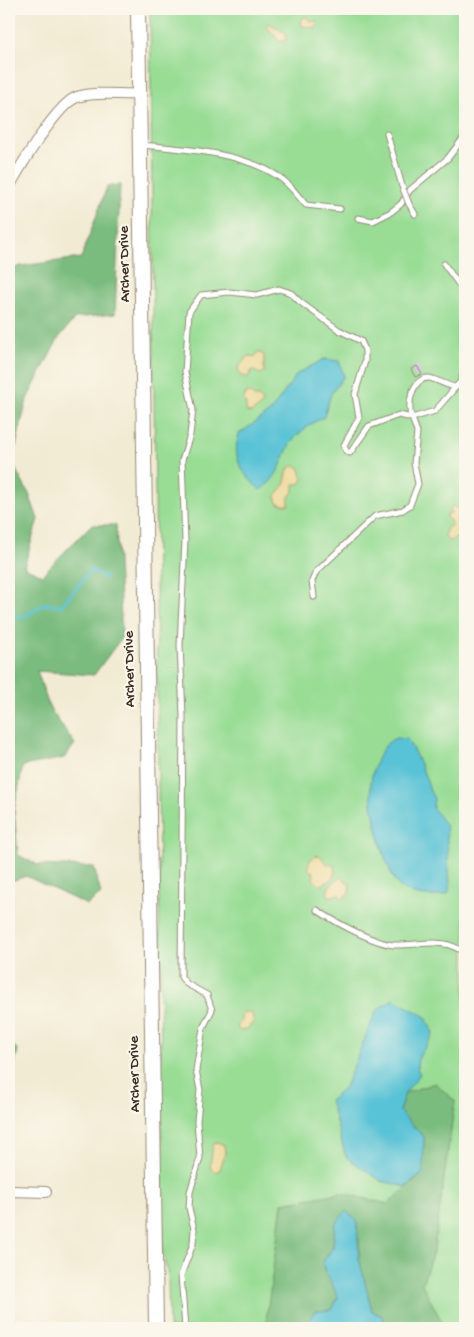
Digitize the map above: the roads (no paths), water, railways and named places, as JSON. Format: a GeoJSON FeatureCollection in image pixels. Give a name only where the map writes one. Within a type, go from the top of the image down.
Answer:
{"type":"FeatureCollection","features":[{"type":"Feature","properties":{"kind":"street","name":"Archer Drive"},"geometry":{"type":"LineString","coordinates":[[138,9],[156,1328]]}},
{"type":"Feature","properties":{"kind":"street"},"geometry":{"type":"LineString","coordinates":[[9,186],[26,156],[70,100],[88,95],[139,94]]}},
{"type":"Feature","properties":{"kind":"street"},"geometry":{"type":"LineString","coordinates":[[9,1191],[46,1192]]}},
{"type":"Feature","properties":{"kind":"lane"},"geometry":{"type":"LineString","coordinates":[[387,134],[402,186],[415,214]]}},
{"type":"Feature","properties":{"kind":"lane"},"geometry":{"type":"LineString","coordinates":[[358,218],[373,221],[391,212],[401,204],[410,190],[448,158],[465,136]]}},
{"type":"Feature","properties":{"kind":"lane"},"geometry":{"type":"LineString","coordinates":[[140,145],[195,151],[247,162],[281,178],[306,205],[340,209]]}},
{"type":"Feature","properties":{"kind":"lane"},"geometry":{"type":"LineString","coordinates":[[444,264],[465,293],[465,302]]}},
{"type":"Feature","properties":{"kind":"lane"},"geometry":{"type":"LineString","coordinates":[[185,1328],[180,1275],[193,1244],[194,1229],[189,1208],[190,1192],[200,1158],[197,1121],[200,1090],[196,1070],[203,1028],[212,1010],[207,995],[186,984],[181,977],[183,716],[180,645],[185,541],[182,460],[190,435],[193,410],[185,372],[189,312],[201,295],[212,292],[258,295],[279,289],[291,293],[300,302],[339,330],[361,341],[365,350],[364,361],[355,394],[359,418],[344,445],[346,451],[350,453],[371,425],[399,415],[412,418],[435,411],[461,381],[465,368]]}},
{"type":"Feature","properties":{"kind":"lane"},"geometry":{"type":"LineString","coordinates":[[314,597],[312,581],[316,572],[375,516],[402,510],[410,504],[418,484],[414,463],[417,432],[410,406],[414,388],[420,381],[428,378],[436,380],[440,384],[455,387]]}},
{"type":"Feature","properties":{"kind":"lane"},"geometry":{"type":"LineString","coordinates":[[359,418],[371,425]]}},
{"type":"Feature","properties":{"kind":"lane"},"geometry":{"type":"LineString","coordinates":[[317,910],[362,934],[393,945],[442,942],[465,953]]}},
{"type":"Feature","properties":{"kind":"water"},"geometry":{"type":"Polygon","coordinates":[[[324,359],[339,361],[344,376],[331,394],[324,417],[309,426],[295,438],[274,477],[260,490],[248,478],[240,465],[237,451],[239,434],[271,411],[297,374],[324,359]]]}},
{"type":"Feature","properties":{"kind":"water"},"geometry":{"type":"Polygon","coordinates":[[[396,738],[407,739],[410,744],[434,798],[433,808],[446,826],[450,885],[448,894],[423,896],[411,893],[400,887],[389,869],[384,854],[372,805],[371,782],[382,750],[396,738]]]}},
{"type":"Feature","properties":{"kind":"water"},"geometry":{"type":"Polygon","coordinates":[[[393,999],[426,1017],[433,1033],[417,1063],[420,1074],[405,1093],[399,1111],[424,1137],[423,1173],[406,1187],[381,1181],[346,1157],[330,1101],[345,1087],[376,1011],[393,999]]]}},
{"type":"Feature","properties":{"kind":"water"},"geometry":{"type":"Polygon","coordinates":[[[346,1211],[357,1220],[359,1258],[372,1311],[382,1316],[387,1328],[314,1328],[309,1321],[314,1311],[332,1310],[338,1297],[322,1263],[333,1247],[335,1224],[346,1211]]]}},
{"type":"Feature","properties":{"kind":"waterway"},"geometry":{"type":"LineString","coordinates":[[9,629],[16,617],[26,616],[44,604],[61,606],[91,570],[106,578]]}}]}
